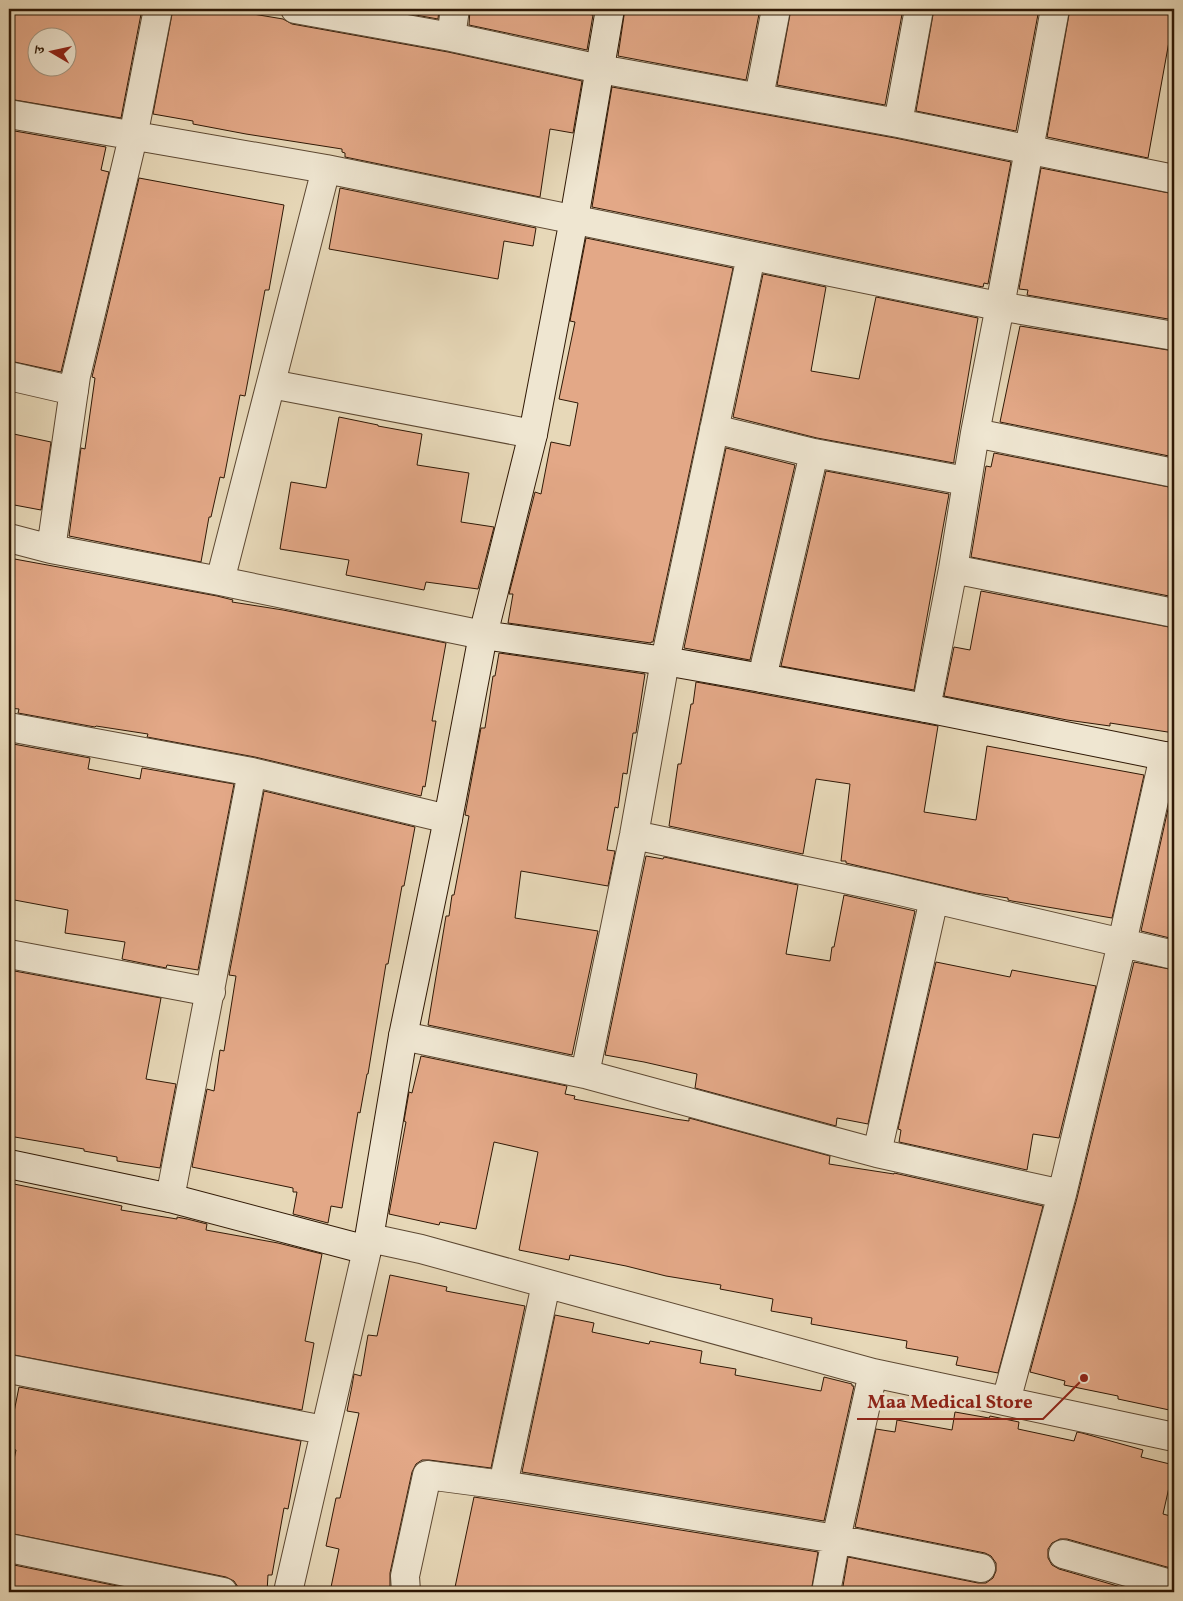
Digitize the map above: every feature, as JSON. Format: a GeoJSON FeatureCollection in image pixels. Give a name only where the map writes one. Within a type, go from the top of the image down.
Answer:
{"type":"FeatureCollection","features":[{"type":"Feature","properties":{"kind":"street"},"geometry":{"type":"LineString","coordinates":[[51,549],[76,376],[133,137],[158,9]]}},
{"type":"Feature","properties":{"kind":"street"},"geometry":{"type":"LineString","coordinates":[[451,37],[455,9]]}},
{"type":"Feature","properties":{"kind":"street"},"geometry":{"type":"LineString","coordinates":[[288,1592],[368,1244],[403,1036],[448,820],[482,635],[533,434],[574,219],[610,9]]}},
{"type":"Feature","properties":{"kind":"street"},"geometry":{"type":"LineString","coordinates":[[759,97],[776,9]]}},
{"type":"Feature","properties":{"kind":"street"},"geometry":{"type":"LineString","coordinates":[[898,123],[919,9]]}},
{"type":"Feature","properties":{"kind":"street"},"geometry":{"type":"LineString","coordinates":[[926,708],[953,569],[966,481],[1055,9]]}},
{"type":"Feature","properties":{"kind":"street"},"geometry":{"type":"LineString","coordinates":[[305,10],[451,37],[600,69],[898,123],[1174,179]]}},
{"type":"Feature","properties":{"kind":"street"},"geometry":{"type":"LineString","coordinates":[[9,114],[326,169],[1000,306],[1174,336]]}},
{"type":"Feature","properties":{"kind":"street"},"geometry":{"type":"LineString","coordinates":[[220,580],[326,169]]}},
{"type":"Feature","properties":{"kind":"street"},"geometry":{"type":"LineString","coordinates":[[585,1074],[634,836],[666,661],[751,256]]}},
{"type":"Feature","properties":{"kind":"street"},"geometry":{"type":"LineString","coordinates":[[9,376],[74,391]]}},
{"type":"Feature","properties":{"kind":"street"},"geometry":{"type":"LineString","coordinates":[[271,384],[533,434]]}},
{"type":"Feature","properties":{"kind":"street"},"geometry":{"type":"LineString","coordinates":[[714,429],[814,453],[966,481]]}},
{"type":"Feature","properties":{"kind":"street"},"geometry":{"type":"LineString","coordinates":[[975,433],[1174,473]]}},
{"type":"Feature","properties":{"kind":"street"},"geometry":{"type":"LineString","coordinates":[[762,678],[814,453]]}},
{"type":"Feature","properties":{"kind":"street"},"geometry":{"type":"LineString","coordinates":[[9,538],[51,549],[220,580],[482,635],[666,661],[762,678],[926,708],[1169,757],[1062,1194],[1006,1401]]}},
{"type":"Feature","properties":{"kind":"street"},"geometry":{"type":"LineString","coordinates":[[953,569],[1174,613]]}},
{"type":"Feature","properties":{"kind":"street"},"geometry":{"type":"LineString","coordinates":[[9,727],[252,772],[448,820]]}},
{"type":"Feature","properties":{"kind":"street"},"geometry":{"type":"LineString","coordinates":[[170,1198],[252,772]]}},
{"type":"Feature","properties":{"kind":"street"},"geometry":{"type":"LineString","coordinates":[[634,836],[934,899],[1174,955]]}},
{"type":"Feature","properties":{"kind":"street"},"geometry":{"type":"LineString","coordinates":[[877,1153],[934,899]]}},
{"type":"Feature","properties":{"kind":"street"},"geometry":{"type":"LineString","coordinates":[[9,954],[211,992]]}},
{"type":"Feature","properties":{"kind":"street"},"geometry":{"type":"LineString","coordinates":[[403,1036],[585,1074],[877,1153],[1062,1194]]}},
{"type":"Feature","properties":{"kind":"street"},"geometry":{"type":"LineString","coordinates":[[9,1164],[170,1198],[368,1244],[421,1249],[873,1373],[1174,1437]]}},
{"type":"Feature","properties":{"kind":"street"},"geometry":{"type":"LineString","coordinates":[[503,1485],[546,1284]]}},
{"type":"Feature","properties":{"kind":"street"},"geometry":{"type":"LineString","coordinates":[[9,1369],[324,1430]]}},
{"type":"Feature","properties":{"kind":"street"},"geometry":{"type":"LineString","coordinates":[[826,1592],[873,1373]]}},
{"type":"Feature","properties":{"kind":"street"},"geometry":{"type":"LineString","coordinates":[[406,1592],[405,1576],[427,1476],[503,1485],[836,1539],[981,1568]]}},
{"type":"Feature","properties":{"kind":"street"},"geometry":{"type":"LineString","coordinates":[[9,1548],[223,1592]]}},
{"type":"Feature","properties":{"kind":"street"},"geometry":{"type":"LineString","coordinates":[[1063,1554],[1174,1585]]}},
{"type":"Feature","properties":{"kind":"building"},"geometry":{"type":"Polygon","coordinates":[[[9,9],[142,9],[121,118],[9,99],[9,9]]]}},
{"type":"Feature","properties":{"kind":"building"},"geometry":{"type":"Polygon","coordinates":[[[173,9],[247,9],[247,13],[283,19],[292,24],[448,52],[582,81],[573,133],[550,129],[540,197],[345,157],[342,149],[246,134],[193,124],[193,121],[153,114],[173,9]]]}},
{"type":"Feature","properties":{"kind":"building"},"geometry":{"type":"Polygon","coordinates":[[[382,9],[439,9],[438,19],[382,9]]]}},
{"type":"Feature","properties":{"kind":"building"},"geometry":{"type":"Polygon","coordinates":[[[470,9],[556,9],[593,15],[587,50],[469,25],[470,9]]]}},
{"type":"Feature","properties":{"kind":"building"},"geometry":{"type":"Polygon","coordinates":[[[625,9],[760,9],[746,80],[618,56],[625,9]]]}},
{"type":"Feature","properties":{"kind":"building"},"geometry":{"type":"Polygon","coordinates":[[[791,9],[903,9],[885,105],[777,85],[791,9]]]}},
{"type":"Feature","properties":{"kind":"building"},"geometry":{"type":"Polygon","coordinates":[[[934,9],[1039,9],[1016,131],[916,111],[934,9]]]}},
{"type":"Feature","properties":{"kind":"building"},"geometry":{"type":"Polygon","coordinates":[[[1070,9],[1174,9],[1148,158],[1047,137],[1070,9]]]}},
{"type":"Feature","properties":{"kind":"building"},"geometry":{"type":"Polygon","coordinates":[[[612,87],[895,138],[1011,162],[988,284],[984,283],[983,287],[592,207],[612,87]]]}},
{"type":"Feature","properties":{"kind":"building"},"geometry":{"type":"Polygon","coordinates":[[[9,130],[106,147],[101,170],[109,172],[61,372],[10,361],[13,346],[9,345],[9,130]]]}},
{"type":"Feature","properties":{"kind":"building"},"geometry":{"type":"Polygon","coordinates":[[[1041,168],[1174,194],[1174,320],[1027,295],[1028,290],[1019,289],[1041,168]]]}},
{"type":"Feature","properties":{"kind":"building"},"geometry":{"type":"Polygon","coordinates":[[[139,178],[284,205],[269,290],[265,290],[245,396],[240,395],[224,478],[220,477],[211,517],[209,517],[201,562],[69,536],[81,448],[85,449],[95,378],[92,377],[139,178]]]}},
{"type":"Feature","properties":{"kind":"building"},"geometry":{"type":"Polygon","coordinates":[[[340,188],[536,228],[533,246],[504,241],[498,279],[329,249],[340,188]]]}},
{"type":"Feature","properties":{"kind":"building"},"geometry":{"type":"Polygon","coordinates":[[[586,238],[733,268],[653,642],[651,643],[508,623],[513,594],[509,594],[535,492],[541,494],[551,442],[570,446],[578,403],[559,399],[575,322],[570,321],[586,238]]]}},
{"type":"Feature","properties":{"kind":"building"},"geometry":{"type":"Polygon","coordinates":[[[763,274],[826,287],[811,371],[859,379],[876,297],[978,318],[954,463],[817,438],[733,417],[763,274]]]}},
{"type":"Feature","properties":{"kind":"building"},"geometry":{"type":"Polygon","coordinates":[[[1020,326],[1174,351],[1174,457],[1000,422],[1020,326]]]}},
{"type":"Feature","properties":{"kind":"building"},"geometry":{"type":"Polygon","coordinates":[[[339,417],[422,434],[417,465],[469,473],[461,522],[494,527],[478,589],[426,582],[424,590],[346,575],[349,560],[280,549],[291,482],[326,488],[339,417]]]}},
{"type":"Feature","properties":{"kind":"building"},"geometry":{"type":"Polygon","coordinates":[[[9,433],[51,442],[41,510],[9,504],[9,433]]]}},
{"type":"Feature","properties":{"kind":"building"},"geometry":{"type":"Polygon","coordinates":[[[726,448],[795,465],[750,660],[684,648],[726,448]]]}},
{"type":"Feature","properties":{"kind":"building"},"geometry":{"type":"Polygon","coordinates":[[[994,453],[1174,488],[1174,597],[971,557],[986,466],[991,467],[994,453]]]}},
{"type":"Feature","properties":{"kind":"building"},"geometry":{"type":"Polygon","coordinates":[[[826,471],[949,494],[914,690],[781,666],[826,471]]]}},
{"type":"Feature","properties":{"kind":"building"},"geometry":{"type":"Polygon","coordinates":[[[9,558],[217,596],[233,600],[232,602],[283,610],[446,643],[432,721],[436,721],[425,787],[423,786],[421,796],[255,757],[147,737],[148,734],[95,727],[18,713],[19,709],[9,708],[9,558]]]}},
{"type":"Feature","properties":{"kind":"building"},"geometry":{"type":"Polygon","coordinates":[[[981,591],[1174,628],[1174,733],[1110,723],[1110,726],[1067,720],[944,696],[954,647],[970,650],[981,591]]]}},
{"type":"Feature","properties":{"kind":"building"},"geometry":{"type":"Polygon","coordinates":[[[499,653],[645,674],[636,733],[633,733],[627,774],[623,773],[618,808],[615,807],[607,850],[615,851],[608,886],[521,871],[515,918],[598,931],[572,1055],[428,1025],[446,916],[449,916],[452,895],[454,895],[469,816],[465,815],[481,728],[485,728],[493,676],[495,676],[499,653]]]}},
{"type":"Feature","properties":{"kind":"building"},"geometry":{"type":"Polygon","coordinates":[[[696,682],[938,726],[924,812],[976,820],[987,746],[1144,775],[1112,918],[1012,901],[1008,900],[1008,898],[976,893],[841,861],[850,784],[816,779],[803,854],[669,826],[678,764],[681,764],[696,682]]]}},
{"type":"Feature","properties":{"kind":"building"},"geometry":{"type":"Polygon","coordinates":[[[13,744],[90,758],[88,769],[140,779],[142,768],[234,784],[198,970],[167,965],[166,968],[122,959],[125,942],[65,933],[68,910],[9,899],[9,768],[13,744]]]}},
{"type":"Feature","properties":{"kind":"building"},"geometry":{"type":"Polygon","coordinates":[[[1174,782],[1174,939],[1141,931],[1174,782]]]}},
{"type":"Feature","properties":{"kind":"building"},"geometry":{"type":"Polygon","coordinates":[[[264,791],[415,827],[388,964],[386,964],[368,1074],[360,1113],[358,1112],[342,1208],[331,1206],[328,1223],[293,1214],[297,1192],[293,1192],[293,1188],[192,1167],[207,1089],[214,1091],[220,1050],[224,1051],[236,976],[229,975],[264,791]]]}},
{"type":"Feature","properties":{"kind":"building"},"geometry":{"type":"Polygon","coordinates":[[[646,856],[663,859],[664,857],[798,885],[786,954],[830,961],[844,895],[915,911],[868,1124],[837,1118],[836,1126],[695,1088],[697,1074],[605,1055],[646,856]]]}},
{"type":"Feature","properties":{"kind":"building"},"geometry":{"type":"Polygon","coordinates":[[[936,962],[1010,977],[1012,970],[1096,986],[1059,1138],[1033,1134],[1027,1170],[899,1142],[901,1130],[898,1129],[936,962]]]}},
{"type":"Feature","properties":{"kind":"building"},"geometry":{"type":"Polygon","coordinates":[[[1134,962],[1174,970],[1174,1411],[1118,1399],[1118,1396],[1064,1385],[1065,1381],[1030,1372],[1077,1198],[1134,962]]]}},
{"type":"Feature","properties":{"kind":"building"},"geometry":{"type":"Polygon","coordinates":[[[9,970],[161,998],[146,1079],[176,1084],[160,1168],[117,1161],[117,1157],[84,1151],[84,1149],[9,1136],[9,970]]]}},
{"type":"Feature","properties":{"kind":"building"},"geometry":{"type":"Polygon","coordinates":[[[421,1056],[567,1086],[565,1094],[575,1096],[574,1099],[675,1119],[689,1121],[689,1118],[830,1156],[829,1164],[894,1173],[1043,1206],[998,1373],[956,1365],[958,1357],[906,1348],[907,1341],[811,1324],[812,1318],[771,1311],[773,1299],[720,1289],[721,1285],[666,1276],[570,1255],[569,1260],[519,1250],[538,1152],[494,1142],[476,1229],[440,1222],[439,1225],[389,1214],[406,1122],[404,1121],[409,1092],[412,1093],[421,1056]]]}},
{"type":"Feature","properties":{"kind":"building"},"geometry":{"type":"Polygon","coordinates":[[[9,1183],[122,1206],[121,1210],[187,1219],[207,1224],[206,1230],[278,1243],[322,1254],[305,1341],[314,1343],[302,1410],[9,1354],[9,1183]]]}},
{"type":"Feature","properties":{"kind":"building"},"geometry":{"type":"Polygon","coordinates":[[[390,1275],[447,1287],[446,1291],[525,1306],[491,1468],[429,1460],[422,1460],[416,1464],[412,1472],[390,1573],[390,1592],[330,1592],[339,1549],[326,1546],[336,1498],[340,1498],[359,1413],[347,1411],[354,1374],[361,1376],[368,1335],[377,1336],[390,1275]]]}},
{"type":"Feature","properties":{"kind":"building"},"geometry":{"type":"Polygon","coordinates":[[[555,1315],[594,1323],[592,1332],[649,1344],[650,1341],[702,1351],[700,1363],[736,1369],[735,1375],[821,1391],[824,1377],[852,1384],[854,1386],[824,1521],[522,1472],[555,1315]]]}},
{"type":"Feature","properties":{"kind":"building"},"geometry":{"type":"Polygon","coordinates":[[[19,1387],[301,1441],[288,1509],[284,1508],[272,1575],[268,1575],[267,1592],[238,1592],[238,1587],[234,1581],[226,1577],[9,1533],[9,1483],[16,1450],[9,1448],[9,1437],[19,1387]]]}},
{"type":"Feature","properties":{"kind":"building"},"geometry":{"type":"Polygon","coordinates":[[[955,1412],[1019,1422],[1018,1429],[1074,1441],[1077,1432],[1082,1433],[1143,1450],[1141,1457],[1174,1465],[1163,1514],[1174,1517],[1174,1569],[1067,1539],[1060,1539],[1052,1543],[1048,1549],[1048,1558],[1052,1565],[1059,1569],[1138,1592],[842,1592],[848,1557],[978,1583],[986,1583],[993,1578],[996,1571],[996,1563],[991,1556],[985,1553],[855,1527],[876,1429],[895,1432],[897,1420],[952,1430],[955,1412]]]}},
{"type":"Feature","properties":{"kind":"building"},"geometry":{"type":"Polygon","coordinates":[[[474,1497],[818,1552],[811,1592],[454,1592],[474,1497]]]}},
{"type":"Feature","properties":{"kind":"building"},"geometry":{"type":"Polygon","coordinates":[[[9,1564],[147,1592],[9,1592],[9,1564]]]}},
{"type":"Feature","properties":{"kind":"place","name":"Maa Medical Store"},"geometry":{"type":"Point","coordinates":[1084,1378]}}]}
